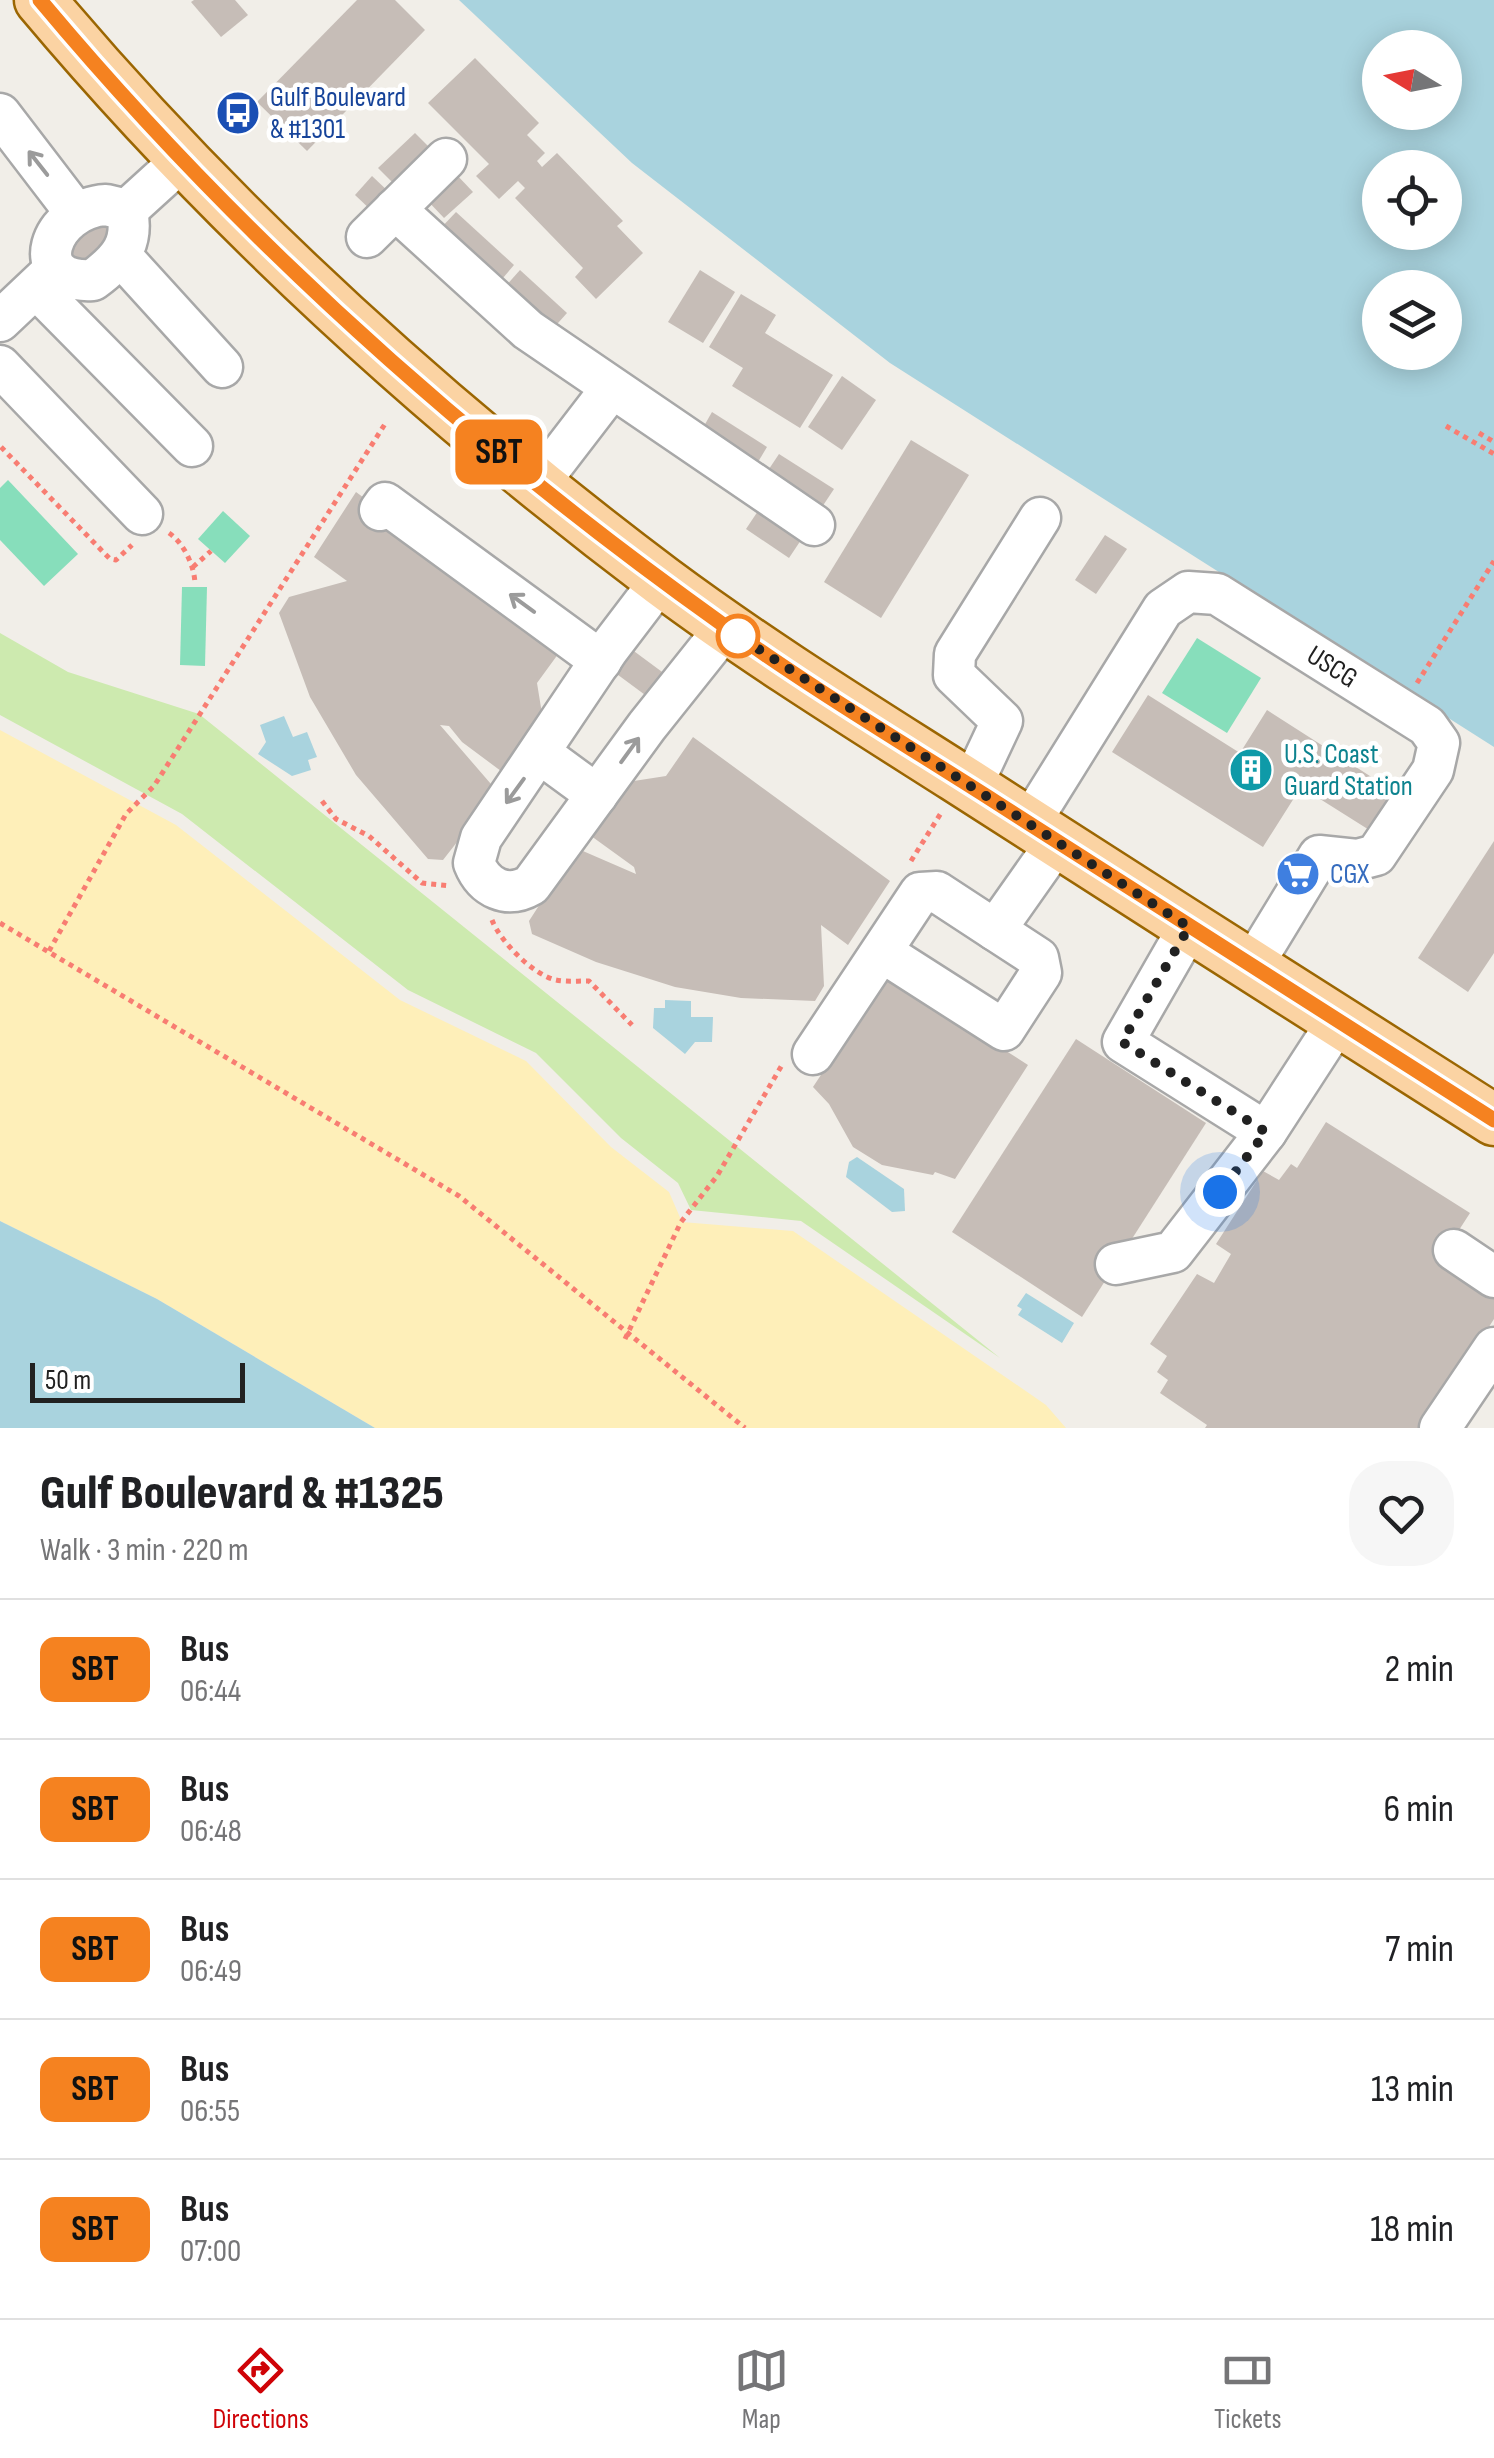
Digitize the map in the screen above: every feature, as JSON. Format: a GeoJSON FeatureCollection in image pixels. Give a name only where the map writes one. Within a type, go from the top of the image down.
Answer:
{"type":"FeatureCollection","features":[{"type":"Feature","properties":{"kind":"main road"},"geometry":{"type":"LineString","coordinates":[[40,0],[182,160],[430,396],[661,580],[726,628],[1494,1120]]}},
{"type":"Feature","properties":{"kind":"lane"},"geometry":{"type":"LineString","coordinates":[[0,114],[75,212]]}},
{"type":"Feature","properties":{"kind":"lane"},"geometry":{"type":"LineString","coordinates":[[446,159],[381,223],[611,389],[814,525]]}},
{"type":"Feature","properties":{"kind":"lane"},"geometry":{"type":"LineString","coordinates":[[127,210],[182,160]]}},
{"type":"Feature","properties":{"kind":"lane"},"geometry":{"type":"LineString","coordinates":[[0,321],[46,278],[54,239],[75,212],[106,205],[127,210]]}},
{"type":"Feature","properties":{"kind":"lane"},"geometry":{"type":"LineString","coordinates":[[46,278],[93,280],[121,256],[132,231],[127,210]]}},
{"type":"Feature","properties":{"kind":"lane"},"geometry":{"type":"LineString","coordinates":[[121,256],[222,368]]}},
{"type":"Feature","properties":{"kind":"lane"},"geometry":{"type":"LineString","coordinates":[[46,278],[192,446]]}},
{"type":"Feature","properties":{"kind":"lane"},"geometry":{"type":"LineString","coordinates":[[0,366],[142,514]]}},
{"type":"Feature","properties":{"kind":"lane"},"geometry":{"type":"LineString","coordinates":[[538,484],[611,389]]}},
{"type":"Feature","properties":{"kind":"lane"},"geometry":{"type":"LineString","coordinates":[[380,510],[385,503],[601,661]]}},
{"type":"Feature","properties":{"kind":"lane"},"geometry":{"type":"LineString","coordinates":[[972,787],[1002,721],[954,675],[955,654],[1040,518]]}},
{"type":"Feature","properties":{"kind":"lane"},"geometry":{"type":"LineString","coordinates":[[661,580],[601,661],[541,754],[474,833],[474,864],[479,876],[496,889],[521,890],[538,876],[726,628]]}},
{"type":"Feature","properties":{"kind":"lane","name":"USCG"},"geometry":{"type":"LineString","coordinates":[[1043,833],[1163,609],[1188,592],[1217,594],[1427,726],[1439,743],[1433,770],[1376,855],[1357,860],[1319,856],[1252,966]]}},
{"type":"Feature","properties":{"kind":"lane"},"geometry":{"type":"LineString","coordinates":[[541,754],[598,794]]}},
{"type":"Feature","properties":{"kind":"lane"},"geometry":{"type":"LineString","coordinates":[[995,930],[1043,833]]}},
{"type":"Feature","properties":{"kind":"lane"},"geometry":{"type":"LineString","coordinates":[[813,1054],[920,892],[938,892],[1038,958],[1041,973],[1004,1030],[882,952]]}},
{"type":"Feature","properties":{"kind":"lane"},"geometry":{"type":"LineString","coordinates":[[1189,927],[1122,1042],[1266,1132]]}},
{"type":"Feature","properties":{"kind":"lane"},"geometry":{"type":"LineString","coordinates":[[1116,1264],[1172,1252],[1266,1132],[1338,1020]]}},
{"type":"Feature","properties":{"kind":"lane"},"geometry":{"type":"LineString","coordinates":[[1454,1250],[1494,1277]]}},
{"type":"Feature","properties":{"kind":"lane"},"geometry":{"type":"LineString","coordinates":[[1440,1428],[1494,1348]]}},
{"type":"Feature","properties":{"kind":"path"},"geometry":{"type":"LineString","coordinates":[[48,952],[126,814],[154,786],[386,424]]}},
{"type":"Feature","properties":{"kind":"path"},"geometry":{"type":"LineString","coordinates":[[1446,426],[1494,454]]}},
{"type":"Feature","properties":{"kind":"path"},"geometry":{"type":"LineString","coordinates":[[1479,432],[1494,442]]}},
{"type":"Feature","properties":{"kind":"path"},"geometry":{"type":"LineString","coordinates":[[192,567],[211,551]]}},
{"type":"Feature","properties":{"kind":"path"},"geometry":{"type":"LineString","coordinates":[[1410,694],[1494,561]]}},
{"type":"Feature","properties":{"kind":"path"},"geometry":{"type":"LineString","coordinates":[[0,924],[459,1196],[626,1336],[745,1428]]}},
{"type":"Feature","properties":{"kind":"path"},"geometry":{"type":"LineString","coordinates":[[626,1336],[682,1222],[717,1176],[770,1080]]}},
{"type":"Feature","properties":{"kind":"green space"},"geometry":{"type":"Polygon","coordinates":[[[8,480],[78,554],[44,586],[0,540],[0,488],[8,480]]]}},
{"type":"Feature","properties":{"kind":"green space"},"geometry":{"type":"Polygon","coordinates":[[[223,511],[250,536],[225,563],[198,539],[223,511]]]}},
{"type":"Feature","properties":{"kind":"green space"},"geometry":{"type":"Polygon","coordinates":[[[182,587],[207,587],[205,666],[180,665],[182,587]]]}},
{"type":"Feature","properties":{"kind":"green space"},"geometry":{"type":"Polygon","coordinates":[[[0,633],[68,672],[199,714],[1000,1358],[801,1221],[691,1210],[678,1183],[621,1138],[536,1053],[408,990],[182,814],[0,715],[0,633]]]}},
{"type":"Feature","properties":{"kind":"green space"},"geometry":{"type":"Polygon","coordinates":[[[1197,638],[1261,678],[1227,733],[1162,693],[1197,638]]]}},
{"type":"Feature","properties":{"kind":"sand"},"geometry":{"type":"Polygon","coordinates":[[[0,730],[176,825],[400,1000],[526,1061],[611,1147],[669,1192],[682,1222],[793,1231],[1046,1405],[1066,1428],[375,1428],[157,1299],[0,1221],[0,730]]]}},
{"type":"Feature","properties":{"kind":"water"},"geometry":{"type":"Polygon","coordinates":[[[459,0],[1494,0],[1494,747],[890,363],[632,163],[459,0]]]}},
{"type":"Feature","properties":{"kind":"water"},"geometry":{"type":"Polygon","coordinates":[[[284,716],[293,737],[307,732],[317,757],[308,760],[311,770],[292,776],[258,754],[266,742],[260,725],[284,716]]]}},
{"type":"Feature","properties":{"kind":"water"},"geometry":{"type":"Polygon","coordinates":[[[665,1000],[691,1001],[691,1017],[713,1017],[712,1042],[695,1042],[685,1054],[653,1028],[654,1008],[665,1008],[665,1000]]]}},
{"type":"Feature","properties":{"kind":"water"},"geometry":{"type":"Polygon","coordinates":[[[857,1157],[904,1189],[905,1211],[892,1212],[846,1177],[849,1162],[857,1157]]]}},
{"type":"Feature","properties":{"kind":"water"},"geometry":{"type":"Polygon","coordinates":[[[0,1221],[157,1299],[375,1428],[0,1428],[0,1221]]]}},
{"type":"Feature","properties":{"kind":"water"},"geometry":{"type":"Polygon","coordinates":[[[1026,1293],[1074,1323],[1062,1343],[1018,1315],[1022,1309],[1017,1306],[1026,1293]]]}},
{"type":"Feature","properties":{"kind":"building"},"geometry":{"type":"Polygon","coordinates":[[[235,0],[248,15],[221,37],[191,2],[235,0]]]}},
{"type":"Feature","properties":{"kind":"building"},"geometry":{"type":"Polygon","coordinates":[[[357,0],[395,0],[425,30],[307,151],[257,102],[357,0]]]}},
{"type":"Feature","properties":{"kind":"building"},"geometry":{"type":"Polygon","coordinates":[[[475,58],[539,123],[527,135],[545,153],[537,161],[542,167],[557,153],[623,221],[617,226],[643,253],[596,299],[575,277],[583,268],[515,198],[525,188],[518,181],[499,199],[476,176],[489,164],[428,103],[475,58]]]}},
{"type":"Feature","properties":{"kind":"building"},"geometry":{"type":"Polygon","coordinates":[[[415,133],[433,151],[396,186],[378,168],[415,133]]]}},
{"type":"Feature","properties":{"kind":"building"},"geometry":{"type":"Polygon","coordinates":[[[455,173],[473,192],[444,218],[426,199],[455,173]]]}},
{"type":"Feature","properties":{"kind":"building"},"geometry":{"type":"Polygon","coordinates":[[[372,176],[391,194],[373,212],[355,195],[372,176]]]}},
{"type":"Feature","properties":{"kind":"building"},"geometry":{"type":"Polygon","coordinates":[[[456,212],[514,265],[497,285],[438,231],[456,212]]]}},
{"type":"Feature","properties":{"kind":"building"},"geometry":{"type":"Polygon","coordinates":[[[100,216],[122,238],[87,271],[66,249],[100,216]]]}},
{"type":"Feature","properties":{"kind":"building"},"geometry":{"type":"Polygon","coordinates":[[[520,270],[567,313],[550,332],[503,289],[520,270]]]}},
{"type":"Feature","properties":{"kind":"building"},"geometry":{"type":"Polygon","coordinates":[[[700,270],[735,292],[703,343],[668,322],[700,270]]]}},
{"type":"Feature","properties":{"kind":"building"},"geometry":{"type":"Polygon","coordinates":[[[741,294],[776,315],[765,333],[833,375],[800,428],[732,386],[743,368],[709,347],[741,294]]]}},
{"type":"Feature","properties":{"kind":"building"},"geometry":{"type":"Polygon","coordinates":[[[842,376],[876,400],[842,450],[808,427],[842,376]]]}},
{"type":"Feature","properties":{"kind":"building"},"geometry":{"type":"Polygon","coordinates":[[[712,412],[767,447],[755,467],[700,433],[712,412]]]}},
{"type":"Feature","properties":{"kind":"building"},"geometry":{"type":"Polygon","coordinates":[[[911,440],[969,475],[881,618],[824,582],[911,440]]]}},
{"type":"Feature","properties":{"kind":"building"},"geometry":{"type":"Polygon","coordinates":[[[779,454],[834,489],[820,510],[765,475],[779,454]]]}},
{"type":"Feature","properties":{"kind":"building"},"geometry":{"type":"Polygon","coordinates":[[[356,492],[564,646],[537,683],[544,726],[509,777],[462,742],[449,726],[440,725],[497,791],[443,860],[428,859],[356,775],[310,697],[279,613],[289,597],[347,581],[314,557],[356,492]]]}},
{"type":"Feature","properties":{"kind":"building"},"geometry":{"type":"Polygon","coordinates":[[[760,508],[803,537],[789,558],[746,529],[760,508]]]}},
{"type":"Feature","properties":{"kind":"building"},"geometry":{"type":"Polygon","coordinates":[[[1105,535],[1127,549],[1096,594],[1075,580],[1105,535]]]}},
{"type":"Feature","properties":{"kind":"building"},"geometry":{"type":"Polygon","coordinates":[[[623,643],[677,683],[660,706],[606,666],[623,643]]]}},
{"type":"Feature","properties":{"kind":"building","name":"U.S. Coast Guard Station"},"geometry":{"type":"Polygon","coordinates":[[[1148,695],[1240,753],[1267,710],[1398,794],[1374,833],[1301,787],[1263,847],[1112,752],[1148,695]]]}},
{"type":"Feature","properties":{"kind":"building"},"geometry":{"type":"Polygon","coordinates":[[[693,737],[890,881],[848,945],[821,925],[824,986],[815,1001],[741,998],[675,987],[596,962],[532,934],[529,921],[576,848],[636,874],[634,867],[587,833],[621,783],[666,776],[693,737]]]}},
{"type":"Feature","properties":{"kind":"building"},"geometry":{"type":"Polygon","coordinates":[[[1494,841],[1494,953],[1468,992],[1418,958],[1494,841]]]}},
{"type":"Feature","properties":{"kind":"building"},"geometry":{"type":"Polygon","coordinates":[[[887,975],[1028,1065],[955,1179],[935,1172],[933,1175],[882,1165],[853,1147],[829,1104],[813,1087],[887,975]]]}},
{"type":"Feature","properties":{"kind":"building"},"geometry":{"type":"Polygon","coordinates":[[[1076,1039],[1206,1123],[1082,1317],[952,1232],[1076,1039]]]}},
{"type":"Feature","properties":{"kind":"building"},"geometry":{"type":"Polygon","coordinates":[[[1326,1122],[1470,1213],[1441,1258],[1494,1293],[1494,1319],[1424,1428],[1205,1428],[1207,1425],[1160,1393],[1168,1380],[1157,1372],[1167,1356],[1150,1344],[1197,1274],[1214,1283],[1231,1254],[1216,1244],[1263,1171],[1279,1180],[1291,1164],[1297,1168],[1326,1122]]]}},
{"type":"Feature","properties":{"kind":"bus line","name":"SBT"},"geometry":{"type":"LineString","coordinates":[[40,0],[140,115],[258,237],[430,396],[661,580],[726,628],[914,750],[1494,1120]]}},
{"type":"Feature","properties":{"kind":"place","name":"Gulf Boulevard & #1301"},"geometry":{"type":"Point","coordinates":[238,113]}},
{"type":"Feature","properties":{"kind":"place","name":"U.S. Coast Guard Station"},"geometry":{"type":"Point","coordinates":[1251,770]}},
{"type":"Feature","properties":{"kind":"place","name":"CGX"},"geometry":{"type":"Point","coordinates":[1298,874]}},
{"type":"Feature","properties":{"kind":"route"},"geometry":{"type":"LineString","coordinates":[[738,636],[726,628],[1189,927],[1122,1042],[1266,1132],[1220,1192]]}}]}
